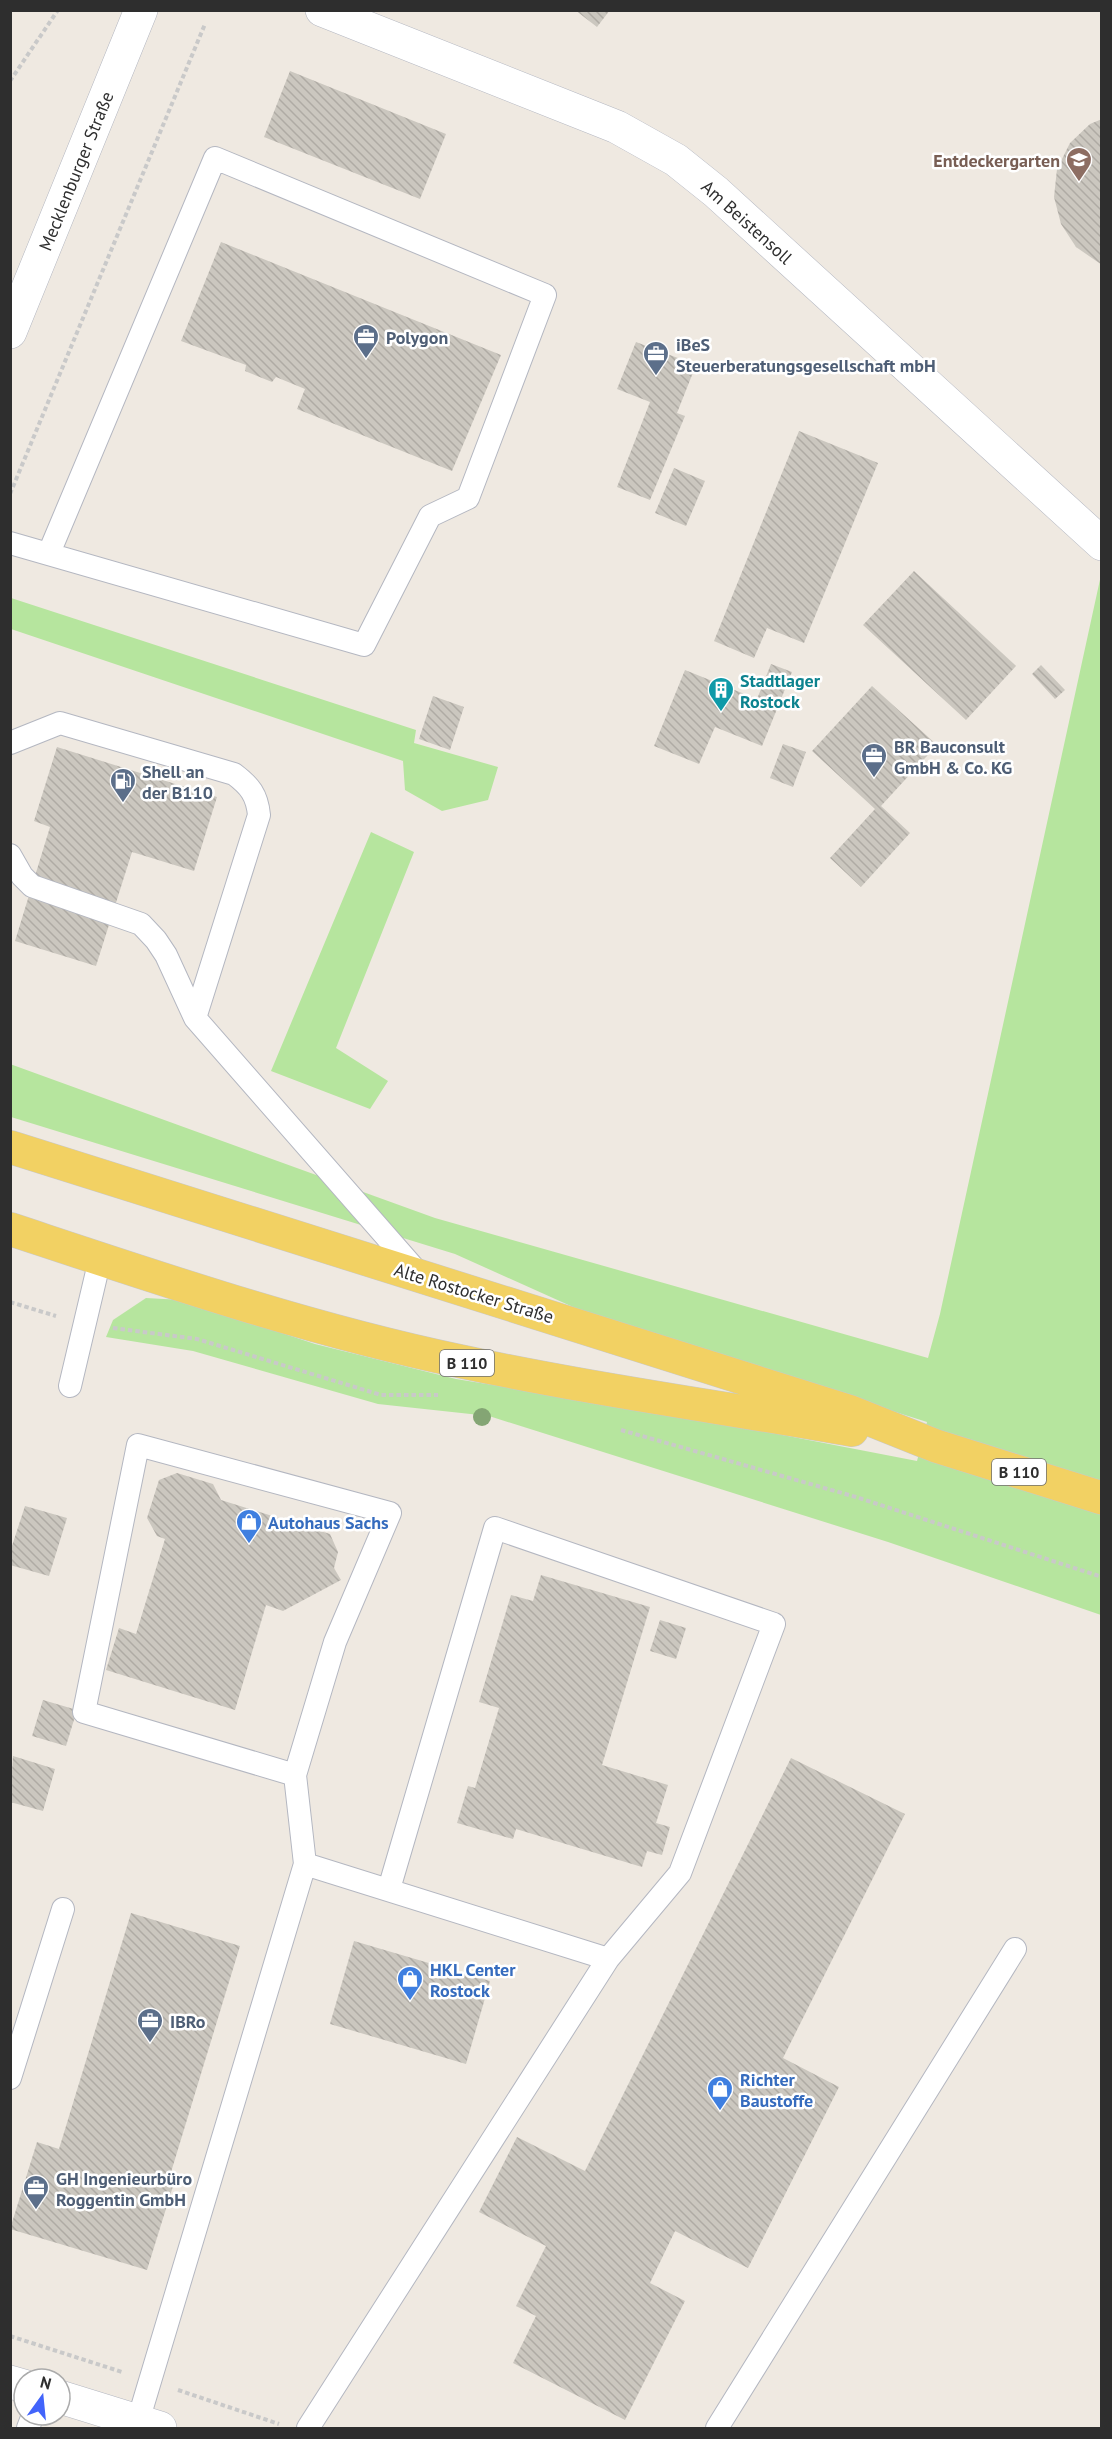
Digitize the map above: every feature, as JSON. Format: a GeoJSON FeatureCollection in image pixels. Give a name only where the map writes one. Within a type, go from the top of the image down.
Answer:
{"type":"FeatureCollection","features":[{"type":"Feature","properties":{"kind":"main road","name":"Alte Rostocker Straße"},"geometry":{"type":"LineString","coordinates":[[10,1147],[851,1412],[936,1446],[1101,1498]]}},
{"type":"Feature","properties":{"kind":"main road","name":"Alte Rostocker Straße"},"geometry":{"type":"LineString","coordinates":[[10,1229],[100,1259],[338,1331],[458,1361],[613,1391],[729,1408],[936,1446]]}},
{"type":"Feature","properties":{"kind":"street","name":"Mecklenburger Straße"},"geometry":{"type":"LineString","coordinates":[[10,332],[141,10]]}},
{"type":"Feature","properties":{"kind":"street","name":"Am Beistensoll"},"geometry":{"type":"LineString","coordinates":[[322,10],[617,127],[676,160],[716,192],[1101,543]]}},
{"type":"Feature","properties":{"kind":"street"},"geometry":{"type":"LineString","coordinates":[[72,2401],[149,2425]]}},
{"type":"Feature","properties":{"kind":"lane"},"geometry":{"type":"LineString","coordinates":[[10,543],[364,645],[430,516],[468,498],[545,295],[215,158],[49,553]]}},
{"type":"Feature","properties":{"kind":"lane"},"geometry":{"type":"LineString","coordinates":[[10,743],[60,723],[234,774],[249,785],[257,799],[259,815],[195,1018]]}},
{"type":"Feature","properties":{"kind":"lane"},"geometry":{"type":"LineString","coordinates":[[10,855],[32,886],[141,924],[166,955],[195,1018],[422,1277]]}},
{"type":"Feature","properties":{"kind":"lane"},"geometry":{"type":"LineString","coordinates":[[70,1386],[100,1259]]}},
{"type":"Feature","properties":{"kind":"lane"},"geometry":{"type":"LineString","coordinates":[[149,2425],[305,1864],[296,1775],[335,1642],[390,1513],[138,1445],[84,1712],[296,1775]]}},
{"type":"Feature","properties":{"kind":"lane"},"geometry":{"type":"LineString","coordinates":[[308,2428],[608,1959],[680,1873],[774,1624],[495,1528],[388,1888]]}},
{"type":"Feature","properties":{"kind":"lane"},"geometry":{"type":"LineString","coordinates":[[305,1864],[388,1888],[608,1959]]}},
{"type":"Feature","properties":{"kind":"lane"},"geometry":{"type":"LineString","coordinates":[[10,2078],[63,1909]]}},
{"type":"Feature","properties":{"kind":"lane"},"geometry":{"type":"LineString","coordinates":[[717,2428],[1015,1949]]}},
{"type":"Feature","properties":{"kind":"path"},"geometry":{"type":"LineString","coordinates":[[10,81],[58,10]]}},
{"type":"Feature","properties":{"kind":"path"},"geometry":{"type":"LineString","coordinates":[[10,494],[204,24]]}},
{"type":"Feature","properties":{"kind":"path"},"geometry":{"type":"LineString","coordinates":[[10,1302],[84,1324],[197,1339],[381,1395],[449,1395]]}},
{"type":"Feature","properties":{"kind":"path"},"geometry":{"type":"LineString","coordinates":[[618,1430],[856,1497],[1101,1577]]}},
{"type":"Feature","properties":{"kind":"green space"},"geometry":{"type":"Polygon","coordinates":[[[1101,575],[1101,1615],[888,1542],[489,1416],[378,1404],[193,1351],[106,1337],[113,1320],[146,1298],[182,1300],[315,1344],[456,1379],[675,1414],[917,1461],[927,1422],[593,1316],[455,1254],[11,1117],[10,1064],[435,1218],[928,1358],[940,1314],[1101,575]]]}},
{"type":"Feature","properties":{"kind":"green space"},"geometry":{"type":"Polygon","coordinates":[[[11,598],[416,730],[414,743],[498,767],[488,800],[442,811],[405,790],[403,761],[11,629],[11,598]]]}},
{"type":"Feature","properties":{"kind":"green space"},"geometry":{"type":"Polygon","coordinates":[[[371,832],[414,852],[336,1048],[388,1081],[370,1109],[271,1071],[371,832]]]}},
{"type":"Feature","properties":{"kind":"building"},"geometry":{"type":"Polygon","coordinates":[[[575,10],[610,10],[597,27],[575,10]]]}},
{"type":"Feature","properties":{"kind":"building"},"geometry":{"type":"Polygon","coordinates":[[[290,71],[446,134],[420,199],[264,137],[290,71]]]}},
{"type":"Feature","properties":{"kind":"building","name":"Entdeckergarten"},"geometry":{"type":"Polygon","coordinates":[[[1102,119],[1102,265],[1076,247],[1061,224],[1054,197],[1057,169],[1070,143],[1090,124],[1102,119]]]}},
{"type":"Feature","properties":{"kind":"building","name":"Polygon"},"geometry":{"type":"Polygon","coordinates":[[[221,242],[501,355],[452,471],[297,409],[305,389],[276,377],[272,382],[245,371],[246,365],[181,341],[221,242]]]}},
{"type":"Feature","properties":{"kind":"building"},"geometry":{"type":"Polygon","coordinates":[[[636,342],[696,365],[677,413],[685,416],[650,500],[617,487],[650,402],[617,389],[636,342]]]}},
{"type":"Feature","properties":{"kind":"building"},"geometry":{"type":"Polygon","coordinates":[[[799,431],[878,463],[804,643],[767,628],[754,658],[714,641],[799,431]]]}},
{"type":"Feature","properties":{"kind":"building"},"geometry":{"type":"Polygon","coordinates":[[[674,468],[705,481],[686,526],[655,513],[674,468]]]}},
{"type":"Feature","properties":{"kind":"building"},"geometry":{"type":"Polygon","coordinates":[[[914,571],[1016,666],[966,720],[863,625],[914,571]]]}},
{"type":"Feature","properties":{"kind":"building","name":"Stadtlager Rostock"},"geometry":{"type":"Polygon","coordinates":[[[771,664],[792,672],[762,746],[715,727],[699,764],[654,746],[685,670],[757,699],[771,664]]]}},
{"type":"Feature","properties":{"kind":"building"},"geometry":{"type":"Polygon","coordinates":[[[1041,665],[1065,690],[1055,699],[1032,674],[1041,665]]]}},
{"type":"Feature","properties":{"kind":"building","name":"BR Bauconsult GmbH & Co. KG"},"geometry":{"type":"Polygon","coordinates":[[[872,686],[937,745],[881,806],[910,833],[861,887],[830,858],[875,809],[812,751],[872,686]]]}},
{"type":"Feature","properties":{"kind":"building"},"geometry":{"type":"Polygon","coordinates":[[[433,696],[464,707],[450,750],[419,739],[433,696]]]}},
{"type":"Feature","properties":{"kind":"building"},"geometry":{"type":"Polygon","coordinates":[[[783,744],[806,752],[793,787],[770,778],[783,744]]]}},
{"type":"Feature","properties":{"kind":"building"},"geometry":{"type":"Polygon","coordinates":[[[57,747],[217,797],[194,871],[132,852],[96,966],[15,941],[50,827],[34,821],[57,747]]]}},
{"type":"Feature","properties":{"kind":"building"},"geometry":{"type":"Polygon","coordinates":[[[177,1473],[213,1484],[221,1500],[330,1534],[338,1552],[334,1568],[341,1580],[283,1611],[266,1605],[235,1710],[106,1670],[119,1628],[136,1634],[165,1539],[157,1536],[147,1518],[159,1480],[177,1473]]]}},
{"type":"Feature","properties":{"kind":"building"},"geometry":{"type":"Polygon","coordinates":[[[25,1506],[67,1518],[49,1576],[10,1565],[10,1552],[25,1506]]]}},
{"type":"Feature","properties":{"kind":"building"},"geometry":{"type":"Polygon","coordinates":[[[541,1575],[650,1607],[602,1765],[668,1785],[656,1823],[670,1827],[662,1855],[647,1851],[642,1867],[516,1829],[513,1839],[457,1823],[468,1786],[475,1788],[499,1708],[479,1702],[511,1595],[533,1601],[541,1575]]]}},
{"type":"Feature","properties":{"kind":"building"},"geometry":{"type":"Polygon","coordinates":[[[660,1620],[686,1628],[676,1659],[650,1651],[660,1620]]]}},
{"type":"Feature","properties":{"kind":"building"},"geometry":{"type":"Polygon","coordinates":[[[43,1700],[77,1710],[66,1746],[32,1736],[43,1700]]]}},
{"type":"Feature","properties":{"kind":"building"},"geometry":{"type":"Polygon","coordinates":[[[13,1756],[55,1769],[43,1811],[10,1802],[13,1756]]]}},
{"type":"Feature","properties":{"kind":"building","name":"Richter Baustoffe"},"geometry":{"type":"Polygon","coordinates":[[[791,1758],[905,1814],[783,2058],[839,2087],[748,2268],[675,2231],[650,2283],[685,2301],[625,2420],[513,2363],[536,2316],[516,2306],[546,2246],[479,2212],[517,2137],[585,2171],[791,1758]]]}},
{"type":"Feature","properties":{"kind":"building","name":"IBRo"},"geometry":{"type":"Polygon","coordinates":[[[131,1913],[240,1946],[168,2182],[174,2183],[147,2270],[10,2229],[37,2142],[59,2149],[131,1913]]]}},
{"type":"Feature","properties":{"kind":"building","name":"HKL Center Rostock"},"geometry":{"type":"Polygon","coordinates":[[[354,1941],[490,1981],[466,2064],[330,2024],[354,1941]]]}},
{"type":"Feature","properties":{"kind":"place","name":"Entdeckergarten"},"geometry":{"type":"Point","coordinates":[1079,183]}},
{"type":"Feature","properties":{"kind":"place","name":"Polygon"},"geometry":{"type":"Point","coordinates":[366,360]}},
{"type":"Feature","properties":{"kind":"place","name":"iBeS Steuerberatungsgesellschaft mbH"},"geometry":{"type":"Point","coordinates":[656,377]}},
{"type":"Feature","properties":{"kind":"place","name":"Stadtlager Rostock"},"geometry":{"type":"Point","coordinates":[721,713]}},
{"type":"Feature","properties":{"kind":"place","name":"BR Bauconsult GmbH & Co. KG"},"geometry":{"type":"Point","coordinates":[874,779]}},
{"type":"Feature","properties":{"kind":"place","name":"Shell an der B110"},"geometry":{"type":"Point","coordinates":[123,804]}},
{"type":"Feature","properties":{"kind":"place","name":"Autohaus Sachs"},"geometry":{"type":"Point","coordinates":[249,1545]}},
{"type":"Feature","properties":{"kind":"place","name":"HKL Center Rostock"},"geometry":{"type":"Point","coordinates":[410,2002]}},
{"type":"Feature","properties":{"kind":"place","name":"IBRo"},"geometry":{"type":"Point","coordinates":[150,2044]}},
{"type":"Feature","properties":{"kind":"place","name":"Richter Baustoffe"},"geometry":{"type":"Point","coordinates":[720,2112]}},
{"type":"Feature","properties":{"kind":"place","name":"GH Ingenieurbüro Roggentin GmbH"},"geometry":{"type":"Point","coordinates":[36,2211]}}]}
